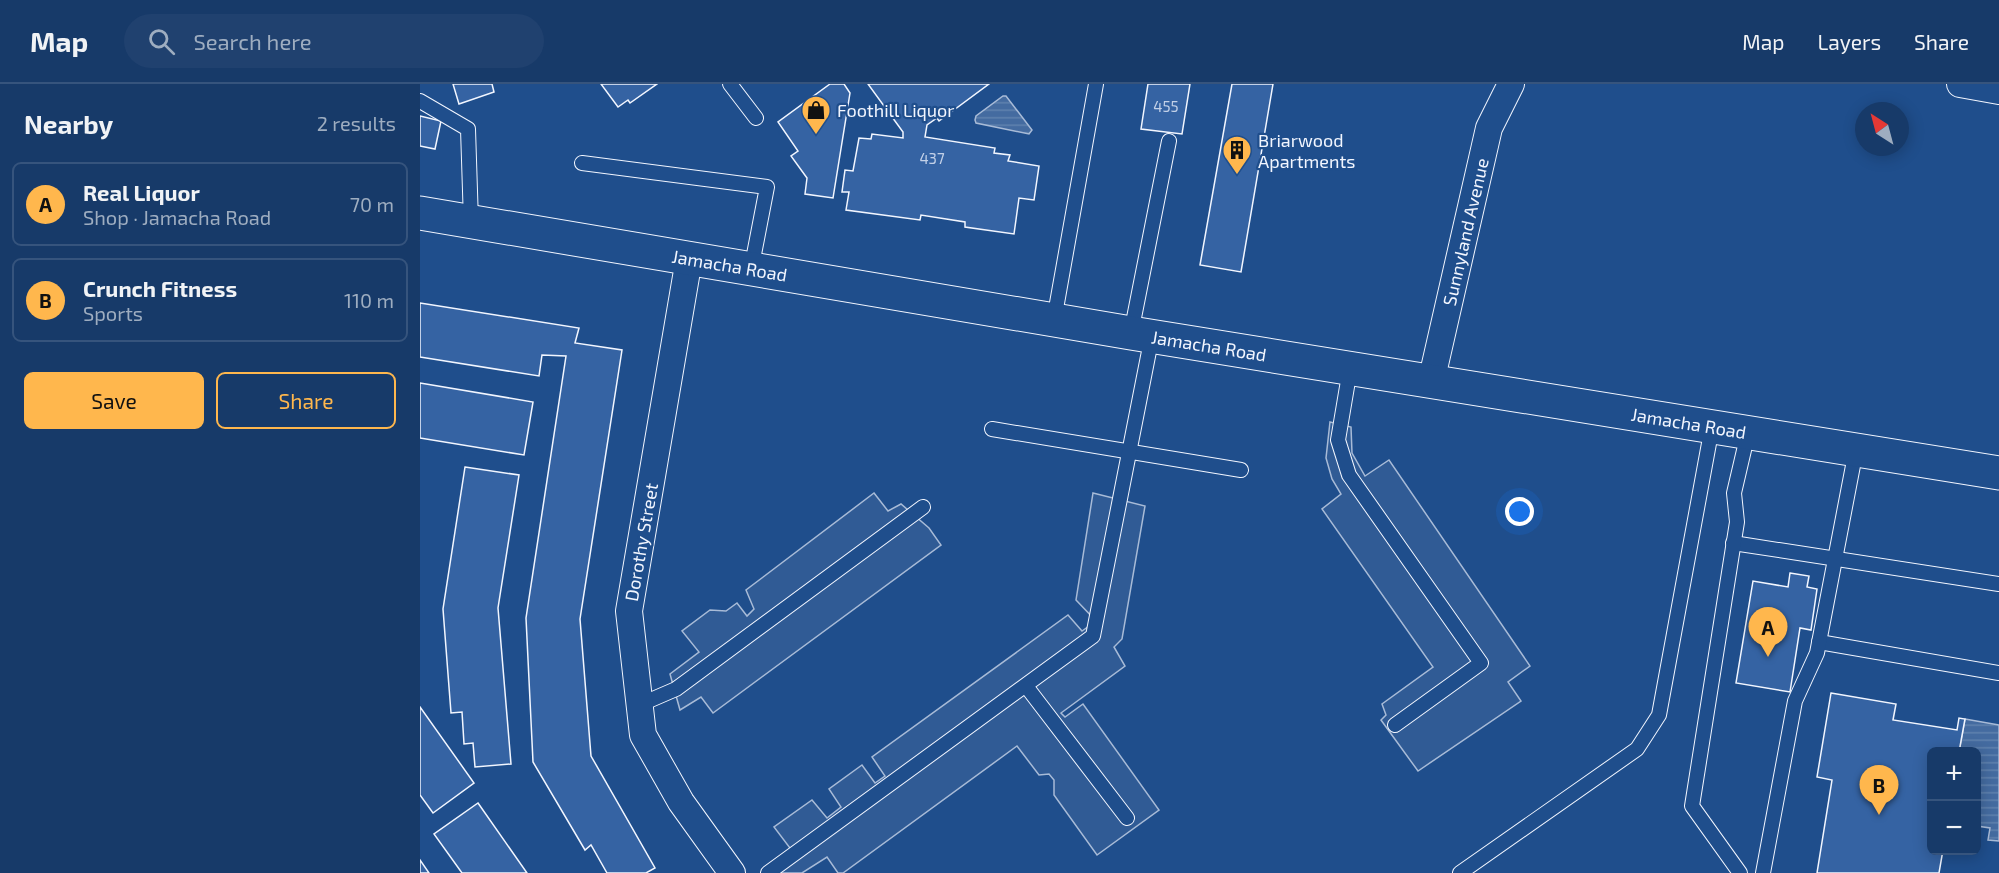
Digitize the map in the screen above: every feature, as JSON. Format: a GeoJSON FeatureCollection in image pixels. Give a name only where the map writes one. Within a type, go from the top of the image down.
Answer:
{"type":"FeatureCollection","features":[{"type":"Feature","properties":{"kind":"main road","name":"Jamacha Road"},"geometry":{"type":"LineString","coordinates":[[420,213],[1350,369],[1999,473]]}},
{"type":"Feature","properties":{"kind":"street","name":"Sunnyland Avenue"},"geometry":{"type":"LineString","coordinates":[[1431,382],[1489,128],[1511,84]]}},
{"type":"Feature","properties":{"kind":"street"},"geometry":{"type":"LineString","coordinates":[[1960,84],[1999,91]]}},
{"type":"Feature","properties":{"kind":"street","name":"Dorothy Street"},"geometry":{"type":"LineString","coordinates":[[689,259],[629,611],[643,735],[681,802],[732,873]]}},
{"type":"Feature","properties":{"kind":"lane"},"geometry":{"type":"LineString","coordinates":[[730,84],[756,118]]}},
{"type":"Feature","properties":{"kind":"lane"},"geometry":{"type":"LineString","coordinates":[[1054,320],[1096,84]]}},
{"type":"Feature","properties":{"kind":"lane"},"geometry":{"type":"LineString","coordinates":[[420,101],[468,129],[471,222]]}},
{"type":"Feature","properties":{"kind":"lane"},"geometry":{"type":"LineString","coordinates":[[768,873],[1093,636],[1130,451],[1142,334],[1169,141]]}},
{"type":"Feature","properties":{"kind":"lane"},"geometry":{"type":"LineString","coordinates":[[582,163],[767,187],[750,270]]}},
{"type":"Feature","properties":{"kind":"lane"},"geometry":{"type":"LineString","coordinates":[[1350,369],[1338,440],[1348,474],[1481,663],[1395,725]]}},
{"type":"Feature","properties":{"kind":"lane"},"geometry":{"type":"LineString","coordinates":[[1460,873],[1636,749],[1659,715],[1712,427]]}},
{"type":"Feature","properties":{"kind":"lane"},"geometry":{"type":"LineString","coordinates":[[992,429],[1241,470]]}},
{"type":"Feature","properties":{"kind":"lane"},"geometry":{"type":"LineString","coordinates":[[1740,873],[1692,806],[1737,522],[1734,493],[1748,433]]}},
{"type":"Feature","properties":{"kind":"lane"},"geometry":{"type":"LineString","coordinates":[[1763,873],[1795,701],[1817,653],[1856,450]]}},
{"type":"Feature","properties":{"kind":"lane"},"geometry":{"type":"LineString","coordinates":[[639,705],[676,689],[923,507]]}},
{"type":"Feature","properties":{"kind":"lane"},"geometry":{"type":"LineString","coordinates":[[1733,543],[1999,584]]}},
{"type":"Feature","properties":{"kind":"lane"},"geometry":{"type":"LineString","coordinates":[[1819,642],[1999,673]]}},
{"type":"Feature","properties":{"kind":"lane"},"geometry":{"type":"LineString","coordinates":[[1026,686],[1127,818]]}},
{"type":"Feature","properties":{"kind":"shaded area"},"geometry":{"type":"Polygon","coordinates":[[[1006,96],[1032,130],[1029,134],[976,123],[976,116],[1006,96]]]}},
{"type":"Feature","properties":{"kind":"shaded area"},"geometry":{"type":"Polygon","coordinates":[[[1330,422],[1351,427],[1352,453],[1365,476],[1389,460],[1530,666],[1508,682],[1521,701],[1418,771],[1381,720],[1386,715],[1382,704],[1433,667],[1322,509],[1341,494],[1332,479],[1326,458],[1330,422]]]}},
{"type":"Feature","properties":{"kind":"shaded area"},"geometry":{"type":"Polygon","coordinates":[[[874,493],[888,511],[901,504],[929,528],[941,545],[713,713],[701,697],[680,710],[670,674],[699,652],[682,631],[710,610],[726,611],[737,603],[747,616],[754,609],[746,590],[874,493]]]}},
{"type":"Feature","properties":{"kind":"shaded area"},"geometry":{"type":"Polygon","coordinates":[[[1093,493],[1145,506],[1122,639],[1114,647],[1125,666],[1061,713],[1065,717],[1083,704],[1159,810],[1097,855],[1054,795],[1054,780],[1049,774],[1039,775],[1017,746],[843,873],[838,873],[827,857],[802,873],[775,873],[790,848],[774,827],[812,800],[827,818],[841,807],[829,789],[862,765],[875,783],[885,776],[872,757],[1068,615],[1082,631],[1096,621],[1076,600],[1093,493]]]}},
{"type":"Feature","properties":{"kind":"shaded area"},"geometry":{"type":"Polygon","coordinates":[[[1965,719],[1999,725],[1999,841],[1988,840],[1990,828],[1981,827],[1981,747],[1960,747],[1965,719]]]}},
{"type":"Feature","properties":{"kind":"building"},"geometry":{"type":"Polygon","coordinates":[[[453,84],[492,84],[494,92],[459,104],[453,84]]]}},
{"type":"Feature","properties":{"kind":"building"},"geometry":{"type":"Polygon","coordinates":[[[601,84],[657,84],[630,103],[628,100],[618,107],[601,84]]]}},
{"type":"Feature","properties":{"kind":"building","name":"Foothill Liquor"},"geometry":{"type":"Polygon","coordinates":[[[830,84],[844,84],[850,93],[833,198],[805,194],[807,178],[791,156],[798,151],[778,122],[830,84]]]}},
{"type":"Feature","properties":{"kind":"building"},"geometry":{"type":"Polygon","coordinates":[[[868,84],[989,84],[939,121],[937,118],[927,125],[925,137],[995,148],[994,153],[1010,155],[1008,161],[1039,166],[1034,200],[1019,198],[1014,234],[965,227],[965,222],[921,215],[920,220],[846,210],[849,192],[842,192],[845,170],[853,171],[859,138],[871,139],[872,134],[903,138],[903,132],[868,84]]]}},
{"type":"Feature","properties":{"kind":"building"},"geometry":{"type":"Polygon","coordinates":[[[1148,84],[1190,84],[1182,134],[1141,129],[1148,84]]]}},
{"type":"Feature","properties":{"kind":"building","name":"Briarwood Apartments"},"geometry":{"type":"Polygon","coordinates":[[[1232,84],[1273,84],[1241,272],[1200,265],[1232,84]]]}},
{"type":"Feature","properties":{"kind":"building"},"geometry":{"type":"Polygon","coordinates":[[[420,116],[441,121],[435,149],[420,146],[420,116]]]}},
{"type":"Feature","properties":{"kind":"building"},"geometry":{"type":"Polygon","coordinates":[[[420,303],[579,328],[575,343],[622,350],[580,619],[591,756],[655,868],[646,873],[607,873],[591,845],[585,850],[533,762],[526,618],[566,356],[542,355],[539,376],[420,357],[420,303]]]}},
{"type":"Feature","properties":{"kind":"building"},"geometry":{"type":"Polygon","coordinates":[[[420,383],[533,402],[524,455],[420,438],[420,383]]]}},
{"type":"Feature","properties":{"kind":"building"},"geometry":{"type":"Polygon","coordinates":[[[465,467],[519,475],[498,608],[511,764],[475,767],[473,743],[464,744],[462,712],[451,713],[443,609],[465,467]]]}},
{"type":"Feature","properties":{"kind":"building"},"geometry":{"type":"Polygon","coordinates":[[[1790,573],[1809,576],[1807,587],[1817,589],[1811,630],[1800,628],[1790,692],[1736,683],[1753,581],[1788,587],[1790,573]]]}},
{"type":"Feature","properties":{"kind":"building"},"geometry":{"type":"Polygon","coordinates":[[[1831,693],[1896,704],[1893,720],[1957,730],[1959,718],[1965,719],[1960,747],[1927,747],[1927,855],[1942,855],[1939,873],[1817,873],[1832,780],[1817,777],[1831,693]]]}},
{"type":"Feature","properties":{"kind":"building"},"geometry":{"type":"Polygon","coordinates":[[[420,707],[474,783],[433,813],[420,795],[420,707]]]}},
{"type":"Feature","properties":{"kind":"building"},"geometry":{"type":"Polygon","coordinates":[[[478,803],[527,873],[462,873],[434,834],[478,803]]]}},
{"type":"Feature","properties":{"kind":"building"},"geometry":{"type":"Polygon","coordinates":[[[420,860],[429,873],[420,873],[420,860]]]}},
{"type":"Feature","properties":{"kind":"place","name":"Foothill Liquor"},"geometry":{"type":"Point","coordinates":[816,136]}},
{"type":"Feature","properties":{"kind":"place","name":"Briarwood Apartments"},"geometry":{"type":"Point","coordinates":[1237,176]}},
{"type":"Feature","properties":{"kind":"place","name":"Real Liquor"},"geometry":{"type":"Point","coordinates":[1768,657]}},
{"type":"Feature","properties":{"kind":"place","name":"Crunch Fitness"},"geometry":{"type":"Point","coordinates":[1879,815]}}]}
